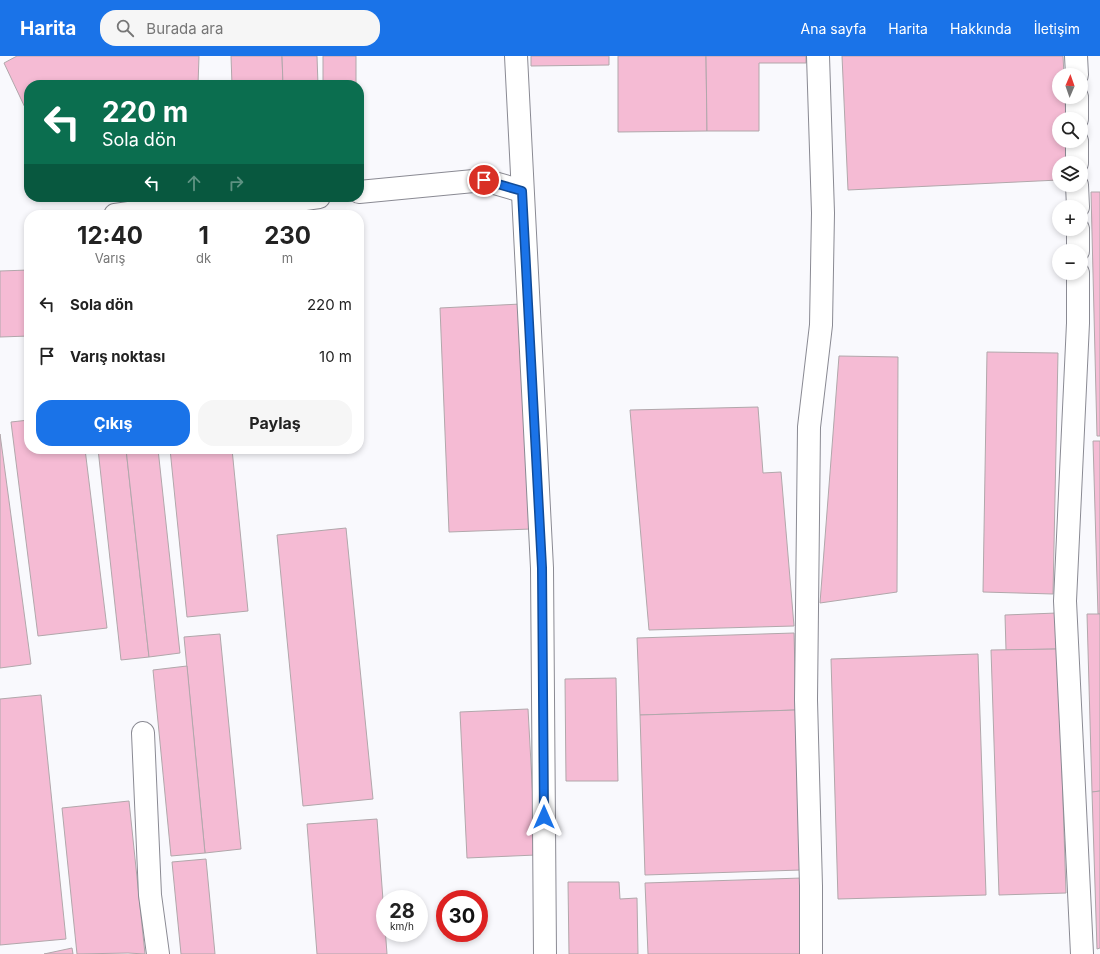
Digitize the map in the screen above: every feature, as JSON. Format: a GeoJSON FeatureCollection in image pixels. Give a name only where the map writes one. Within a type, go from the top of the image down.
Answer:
{"type":"FeatureCollection","features":[{"type":"Feature","properties":{"kind":"street"},"geometry":{"type":"LineString","coordinates":[[516,56],[542,568],[545,954]]}},
{"type":"Feature","properties":{"kind":"street"},"geometry":{"type":"LineString","coordinates":[[811,954],[811,886],[806,684],[809,427],[821,317],[823,213],[818,56]]}},
{"type":"Feature","properties":{"kind":"street"},"geometry":{"type":"LineString","coordinates":[[1076,56],[1076,68]]}},
{"type":"Feature","properties":{"kind":"street"},"geometry":{"type":"LineString","coordinates":[[364,192],[484,180],[522,191]]}},
{"type":"Feature","properties":{"kind":"street"},"geometry":{"type":"LineString","coordinates":[[179,210],[263,205],[284,202]]}},
{"type":"Feature","properties":{"kind":"street"},"geometry":{"type":"LineString","coordinates":[[1078,280],[1078,323],[1065,601],[1082,954]]}},
{"type":"Feature","properties":{"kind":"street"},"geometry":{"type":"LineString","coordinates":[[143,733],[150,895],[158,954]]}},
{"type":"Feature","properties":{"kind":"building"},"geometry":{"type":"Polygon","coordinates":[[[17,56],[199,56],[198,80],[24,80],[24,105],[4,63],[17,56]]]}},
{"type":"Feature","properties":{"kind":"building"},"geometry":{"type":"Polygon","coordinates":[[[231,56],[282,56],[283,80],[232,80],[231,56]]]}},
{"type":"Feature","properties":{"kind":"building"},"geometry":{"type":"Polygon","coordinates":[[[282,56],[317,56],[318,80],[283,80],[282,56]]]}},
{"type":"Feature","properties":{"kind":"building"},"geometry":{"type":"Polygon","coordinates":[[[323,56],[356,56],[356,80],[323,80],[323,56]]]}},
{"type":"Feature","properties":{"kind":"building"},"geometry":{"type":"Polygon","coordinates":[[[531,56],[609,56],[609,65],[531,66],[531,56]]]}},
{"type":"Feature","properties":{"kind":"building"},"geometry":{"type":"Polygon","coordinates":[[[618,56],[706,56],[707,131],[618,132],[618,56]]]}},
{"type":"Feature","properties":{"kind":"building"},"geometry":{"type":"Polygon","coordinates":[[[706,56],[806,56],[806,63],[759,63],[759,131],[707,131],[706,56]]]}},
{"type":"Feature","properties":{"kind":"building"},"geometry":{"type":"Polygon","coordinates":[[[842,56],[1063,56],[1064,68],[1052,68],[1052,104],[1065,104],[1066,112],[1052,112],[1052,148],[1067,148],[1068,156],[1052,156],[1052,180],[848,190],[842,56]]]}},
{"type":"Feature","properties":{"kind":"building"},"geometry":{"type":"Polygon","coordinates":[[[1091,192],[1100,192],[1100,436],[1097,436],[1091,192]]]}},
{"type":"Feature","properties":{"kind":"building"},"geometry":{"type":"Polygon","coordinates":[[[24,270],[24,336],[0,337],[0,271],[24,270]]]}},
{"type":"Feature","properties":{"kind":"building"},"geometry":{"type":"Polygon","coordinates":[[[521,304],[531,529],[449,532],[440,308],[521,304]]]}},
{"type":"Feature","properties":{"kind":"building"},"geometry":{"type":"Polygon","coordinates":[[[987,352],[1058,353],[1053,594],[983,592],[987,352]]]}},
{"type":"Feature","properties":{"kind":"building"},"geometry":{"type":"Polygon","coordinates":[[[839,356],[898,357],[897,592],[820,603],[839,356]]]}},
{"type":"Feature","properties":{"kind":"building"},"geometry":{"type":"Polygon","coordinates":[[[758,407],[763,473],[781,472],[794,626],[649,630],[630,410],[758,407]]]}},
{"type":"Feature","properties":{"kind":"building"},"geometry":{"type":"Polygon","coordinates":[[[24,421],[24,454],[86,454],[107,628],[38,636],[11,422],[24,421]]]}},
{"type":"Feature","properties":{"kind":"building"},"geometry":{"type":"Polygon","coordinates":[[[0,434],[31,664],[0,668],[0,434]]]}},
{"type":"Feature","properties":{"kind":"building"},"geometry":{"type":"Polygon","coordinates":[[[1093,441],[1100,441],[1100,614],[1098,614],[1093,441]]]}},
{"type":"Feature","properties":{"kind":"building"},"geometry":{"type":"Polygon","coordinates":[[[99,454],[127,454],[149,657],[121,660],[99,454]]]}},
{"type":"Feature","properties":{"kind":"building"},"geometry":{"type":"Polygon","coordinates":[[[127,454],[159,454],[180,653],[149,657],[127,454]]]}},
{"type":"Feature","properties":{"kind":"building"},"geometry":{"type":"Polygon","coordinates":[[[171,454],[232,454],[248,611],[187,617],[171,454]]]}},
{"type":"Feature","properties":{"kind":"building"},"geometry":{"type":"Polygon","coordinates":[[[346,528],[373,799],[303,806],[277,535],[346,528]]]}},
{"type":"Feature","properties":{"kind":"building"},"geometry":{"type":"Polygon","coordinates":[[[1057,613],[1058,649],[1006,650],[1005,615],[1057,613]]]}},
{"type":"Feature","properties":{"kind":"building"},"geometry":{"type":"Polygon","coordinates":[[[1087,614],[1100,614],[1100,791],[1092,792],[1087,614]]]}},
{"type":"Feature","properties":{"kind":"building"},"geometry":{"type":"Polygon","coordinates":[[[794,633],[796,710],[640,715],[637,638],[794,633]]]}},
{"type":"Feature","properties":{"kind":"building"},"geometry":{"type":"Polygon","coordinates":[[[220,634],[241,849],[205,853],[184,637],[220,634]]]}},
{"type":"Feature","properties":{"kind":"building"},"geometry":{"type":"Polygon","coordinates":[[[1058,649],[1066,893],[999,895],[991,650],[1058,649]]]}},
{"type":"Feature","properties":{"kind":"building"},"geometry":{"type":"Polygon","coordinates":[[[978,654],[986,895],[838,899],[831,659],[978,654]]]}},
{"type":"Feature","properties":{"kind":"building"},"geometry":{"type":"Polygon","coordinates":[[[187,666],[205,853],[171,856],[153,670],[187,666]]]}},
{"type":"Feature","properties":{"kind":"building"},"geometry":{"type":"Polygon","coordinates":[[[616,678],[618,781],[566,781],[565,679],[616,678]]]}},
{"type":"Feature","properties":{"kind":"building"},"geometry":{"type":"Polygon","coordinates":[[[41,695],[66,939],[0,945],[0,699],[41,695]]]}},
{"type":"Feature","properties":{"kind":"building"},"geometry":{"type":"Polygon","coordinates":[[[528,709],[536,855],[467,858],[460,712],[528,709]]]}},
{"type":"Feature","properties":{"kind":"building"},"geometry":{"type":"Polygon","coordinates":[[[796,710],[801,870],[645,875],[640,715],[796,710]]]}},
{"type":"Feature","properties":{"kind":"building"},"geometry":{"type":"Polygon","coordinates":[[[1100,791],[1100,948],[1097,949],[1092,792],[1100,791]]]}},
{"type":"Feature","properties":{"kind":"building"},"geometry":{"type":"Polygon","coordinates":[[[129,801],[145,954],[77,954],[62,808],[129,801]]]}},
{"type":"Feature","properties":{"kind":"building"},"geometry":{"type":"Polygon","coordinates":[[[377,819],[382,890],[376,890],[376,942],[386,942],[387,954],[317,954],[307,824],[377,819]]]}},
{"type":"Feature","properties":{"kind":"building"},"geometry":{"type":"Polygon","coordinates":[[[206,859],[215,954],[181,954],[172,862],[206,859]]]}},
{"type":"Feature","properties":{"kind":"building"},"geometry":{"type":"Polygon","coordinates":[[[802,878],[804,954],[648,954],[645,883],[802,878]]]}},
{"type":"Feature","properties":{"kind":"building"},"geometry":{"type":"Polygon","coordinates":[[[568,882],[619,882],[620,899],[637,898],[638,954],[569,954],[568,882]]]}},
{"type":"Feature","properties":{"kind":"building"},"geometry":{"type":"Polygon","coordinates":[[[72,948],[73,954],[44,954],[72,948]]]}},
{"type":"Feature","properties":{"kind":"route"},"geometry":{"type":"LineString","coordinates":[[484,180],[522,191],[542,568],[544,817]]}}]}
